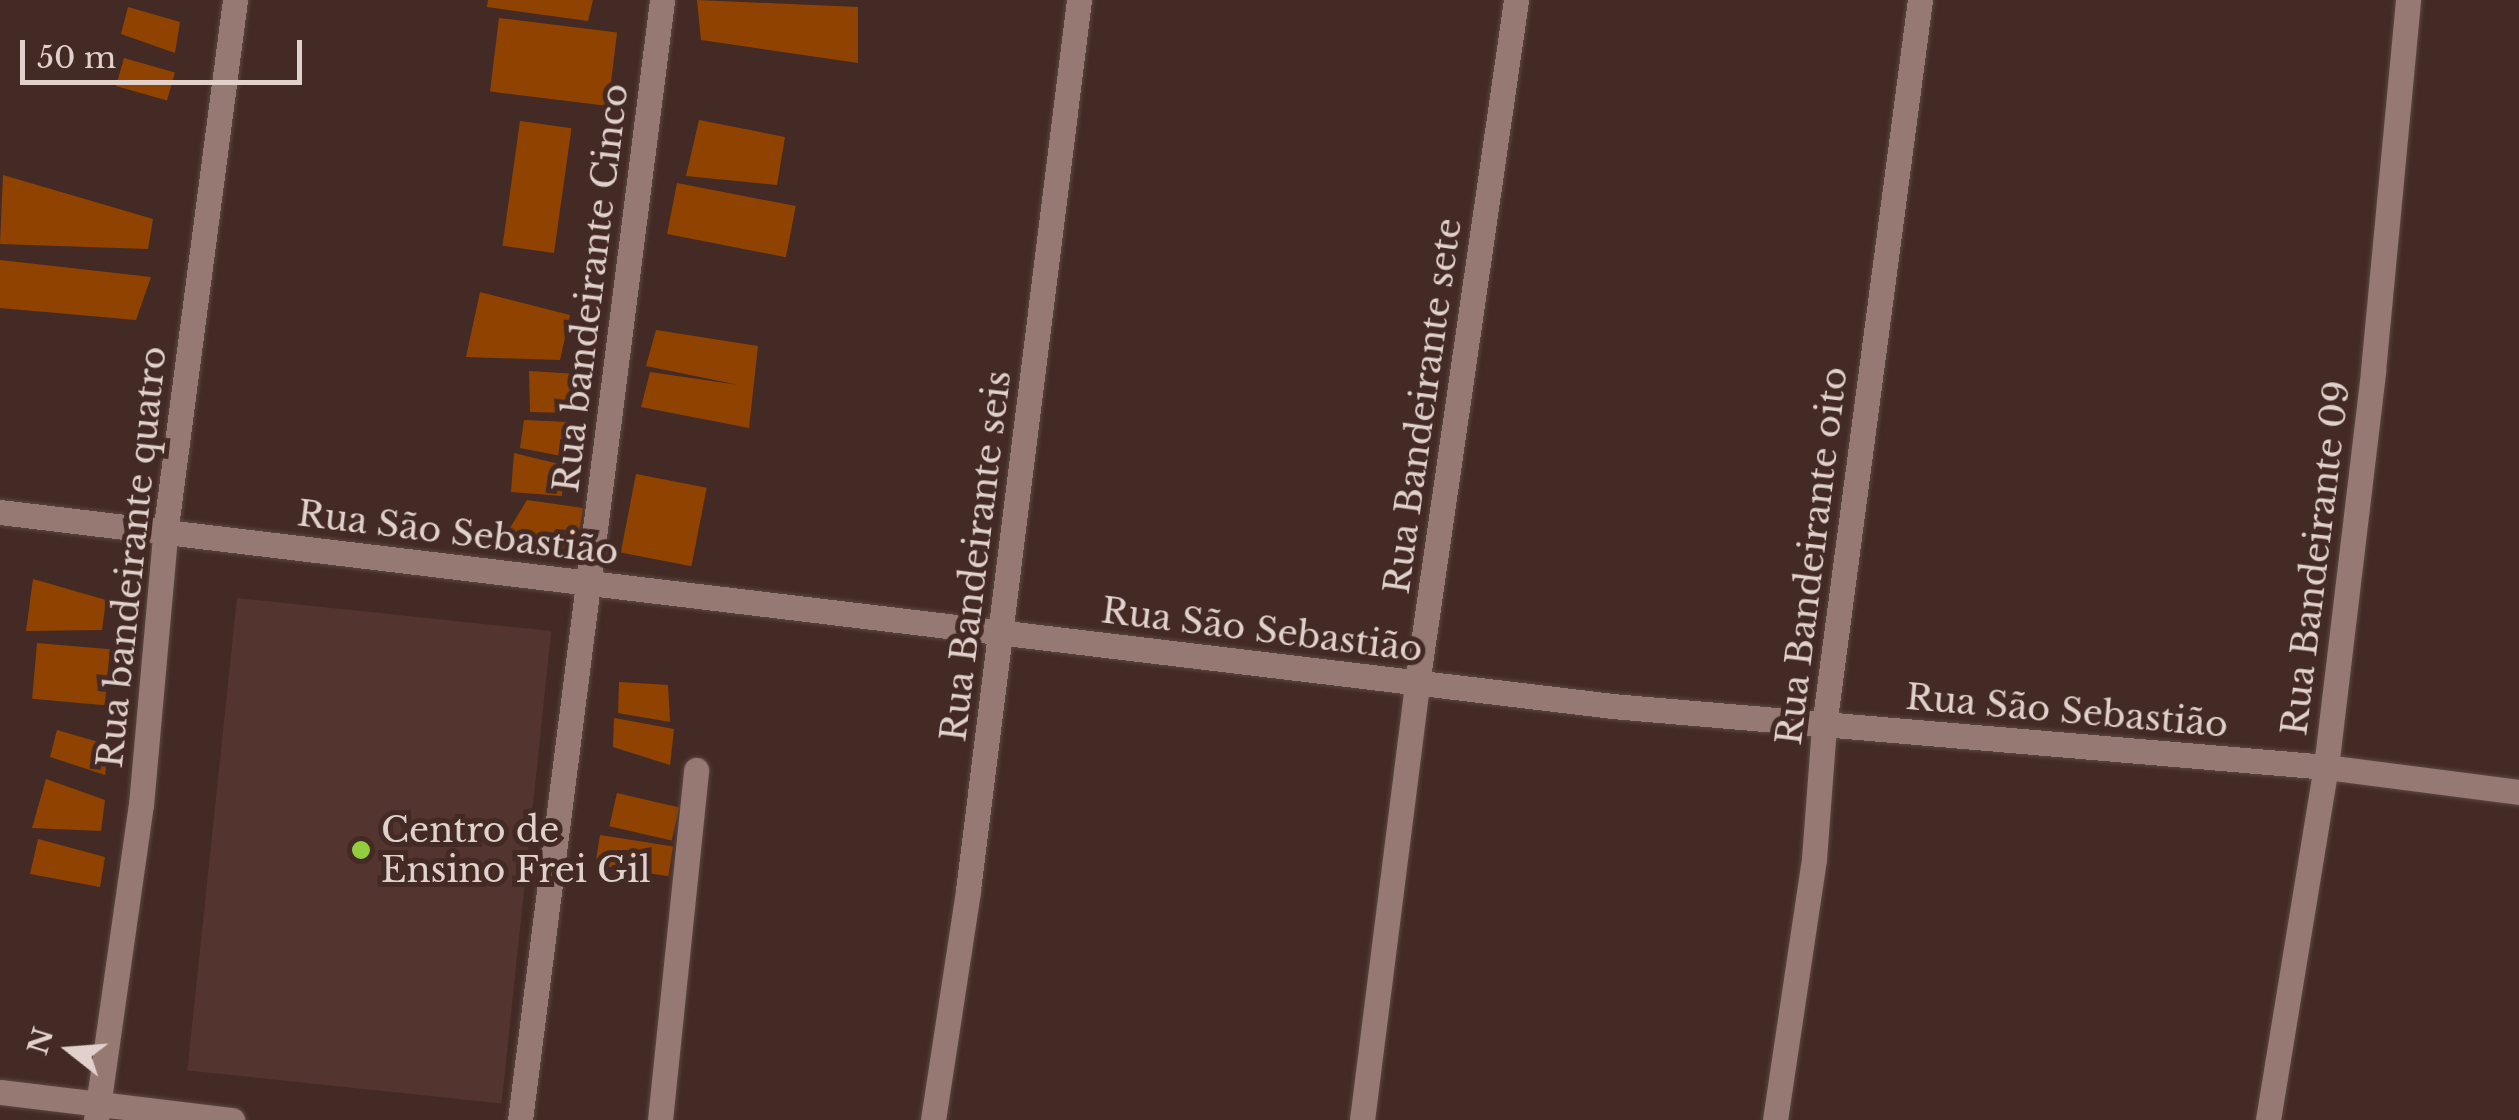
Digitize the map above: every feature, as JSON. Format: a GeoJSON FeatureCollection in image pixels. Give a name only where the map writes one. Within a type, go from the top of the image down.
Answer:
{"type":"FeatureCollection","features":[{"type":"Feature","properties":{"kind":"street","name":"Rua bandeirante quatro"},"geometry":{"type":"LineString","coordinates":[[97,1113],[141,805],[165,534],[235,0]]}},
{"type":"Feature","properties":{"kind":"street","name":"Rua bandeirante Cinco"},"geometry":{"type":"LineString","coordinates":[[520,1120],[662,0]]}},
{"type":"Feature","properties":{"kind":"street","name":"Rua Bandeirante seis"},"geometry":{"type":"LineString","coordinates":[[933,1120],[1001,635],[1079,0]]}},
{"type":"Feature","properties":{"kind":"street","name":"Rua Bandeirante sete"},"geometry":{"type":"LineString","coordinates":[[1362,1120],[1417,684],[1516,0]]}},
{"type":"Feature","properties":{"kind":"street","name":"Rua Bandeirante oito"},"geometry":{"type":"LineString","coordinates":[[1775,1120],[1814,859],[1824,726],[1920,0]]}},
{"type":"Feature","properties":{"kind":"street","name":"Rua Bandeirante 09"},"geometry":{"type":"LineString","coordinates":[[2268,1120],[2326,767],[2373,370],[2408,0]]}},
{"type":"Feature","properties":{"kind":"street","name":"Rua São Sebastião"},"geometry":{"type":"LineString","coordinates":[[0,512],[1001,635],[1212,655],[1417,684],[1824,726],[2326,767],[2519,792]]}},
{"type":"Feature","properties":{"kind":"street"},"geometry":{"type":"LineString","coordinates":[[660,1120],[696,770]]}},
{"type":"Feature","properties":{"kind":"street"},"geometry":{"type":"LineString","coordinates":[[0,1092],[97,1113],[232,1120]]}},
{"type":"Feature","properties":{"kind":"shaded area","name":"Centro de Ensino Frei Gil"},"geometry":{"type":"Polygon","coordinates":[[[237,598],[551,631],[502,1103],[187,1070],[237,598]]]}},
{"type":"Feature","properties":{"kind":"building"},"geometry":{"type":"Polygon","coordinates":[[[488,0],[593,0],[588,21],[487,7],[488,0]]]}},
{"type":"Feature","properties":{"kind":"building"},"geometry":{"type":"Polygon","coordinates":[[[697,0],[858,7],[858,63],[701,40],[697,0]]]}},
{"type":"Feature","properties":{"kind":"building"},"geometry":{"type":"Polygon","coordinates":[[[128,7],[180,22],[175,53],[121,34],[128,7]]]}},
{"type":"Feature","properties":{"kind":"building"},"geometry":{"type":"Polygon","coordinates":[[[499,18],[617,33],[608,106],[490,91],[499,18]]]}},
{"type":"Feature","properties":{"kind":"building"},"geometry":{"type":"Polygon","coordinates":[[[124,58],[175,73],[167,100],[116,86],[124,58]]]}},
{"type":"Feature","properties":{"kind":"building"},"geometry":{"type":"Polygon","coordinates":[[[699,120],[785,137],[777,185],[686,176],[699,120]]]}},
{"type":"Feature","properties":{"kind":"building"},"geometry":{"type":"Polygon","coordinates":[[[520,121],[571,128],[554,253],[502,246],[520,121]]]}},
{"type":"Feature","properties":{"kind":"building"},"geometry":{"type":"Polygon","coordinates":[[[3,175],[153,219],[148,249],[0,244],[3,175]]]}},
{"type":"Feature","properties":{"kind":"building"},"geometry":{"type":"Polygon","coordinates":[[[677,183],[796,206],[786,257],[667,234],[677,183]]]}},
{"type":"Feature","properties":{"kind":"building"},"geometry":{"type":"Polygon","coordinates":[[[0,260],[151,277],[136,320],[0,308],[0,260]]]}},
{"type":"Feature","properties":{"kind":"building"},"geometry":{"type":"Polygon","coordinates":[[[480,292],[570,315],[560,360],[466,357],[480,292]]]}},
{"type":"Feature","properties":{"kind":"building"},"geometry":{"type":"Polygon","coordinates":[[[656,330],[758,346],[749,428],[641,407],[650,372],[739,385],[646,366],[656,330]]]}},
{"type":"Feature","properties":{"kind":"building"},"geometry":{"type":"Polygon","coordinates":[[[529,371],[578,374],[570,413],[530,412],[529,371]]]}},
{"type":"Feature","properties":{"kind":"building"},"geometry":{"type":"Polygon","coordinates":[[[524,420],[568,422],[561,456],[520,448],[524,420]]]}},
{"type":"Feature","properties":{"kind":"building"},"geometry":{"type":"Polygon","coordinates":[[[514,453],[563,465],[562,496],[511,492],[514,453]]]}},
{"type":"Feature","properties":{"kind":"building"},"geometry":{"type":"Polygon","coordinates":[[[636,474],[707,488],[691,566],[621,553],[636,474]]]}},
{"type":"Feature","properties":{"kind":"building"},"geometry":{"type":"Polygon","coordinates":[[[527,500],[583,508],[576,554],[507,533],[527,500]]]}},
{"type":"Feature","properties":{"kind":"building"},"geometry":{"type":"Polygon","coordinates":[[[33,579],[106,600],[102,630],[26,631],[33,579]]]}},
{"type":"Feature","properties":{"kind":"building"},"geometry":{"type":"Polygon","coordinates":[[[37,643],[110,649],[105,705],[32,699],[37,643]]]}},
{"type":"Feature","properties":{"kind":"building"},"geometry":{"type":"Polygon","coordinates":[[[619,682],[668,685],[670,722],[618,713],[619,682]]]}},
{"type":"Feature","properties":{"kind":"building"},"geometry":{"type":"Polygon","coordinates":[[[614,718],[674,729],[670,765],[613,747],[614,718]]]}},
{"type":"Feature","properties":{"kind":"building"},"geometry":{"type":"Polygon","coordinates":[[[57,730],[109,745],[105,775],[50,757],[57,730]]]}},
{"type":"Feature","properties":{"kind":"building"},"geometry":{"type":"Polygon","coordinates":[[[46,779],[105,800],[101,831],[32,828],[46,779]]]}},
{"type":"Feature","properties":{"kind":"building"},"geometry":{"type":"Polygon","coordinates":[[[617,793],[679,807],[672,841],[609,826],[617,793]]]}},
{"type":"Feature","properties":{"kind":"building"},"geometry":{"type":"Polygon","coordinates":[[[600,835],[673,847],[668,876],[595,865],[600,835]]]}},
{"type":"Feature","properties":{"kind":"building"},"geometry":{"type":"Polygon","coordinates":[[[38,839],[105,857],[100,887],[30,874],[38,839]]]}},
{"type":"Feature","properties":{"kind":"place","name":"Centro de Ensino Frei Gil"},"geometry":{"type":"Point","coordinates":[361,850]}}]}
